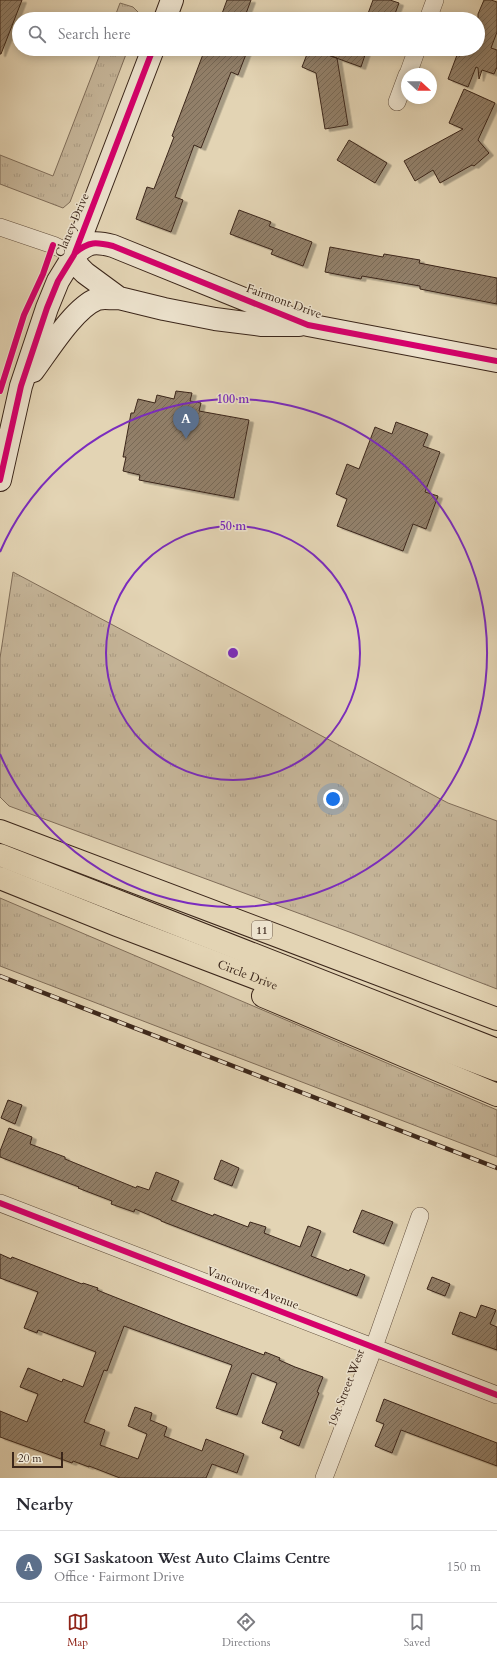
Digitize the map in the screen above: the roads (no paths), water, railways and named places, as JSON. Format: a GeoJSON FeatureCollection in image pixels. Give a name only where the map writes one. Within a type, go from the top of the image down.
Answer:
{"type":"FeatureCollection","features":[{"type":"Feature","properties":{"kind":"highway"},"geometry":{"type":"LineString","coordinates":[[0,821],[3,825],[27,842]]}},
{"type":"Feature","properties":{"kind":"highway","name":"11"},"geometry":{"type":"LineString","coordinates":[[0,831],[497,1019]]}},
{"type":"Feature","properties":{"kind":"highway"},"geometry":{"type":"LineString","coordinates":[[0,855],[497,1050]]}},
{"type":"Feature","properties":{"kind":"highway","name":"Circle Drive"},"geometry":{"type":"LineString","coordinates":[[0,878],[117,925],[497,1070]]}},
{"type":"Feature","properties":{"kind":"highway"},"geometry":{"type":"LineString","coordinates":[[117,925],[246,989],[497,1095]]}},
{"type":"Feature","properties":{"kind":"street"},"geometry":{"type":"LineString","coordinates":[[167,12],[172,0]]}},
{"type":"Feature","properties":{"kind":"street"},"geometry":{"type":"LineString","coordinates":[[431,12],[435,0]]}},
{"type":"Feature","properties":{"kind":"street","name":"Clancy Drive"},"geometry":{"type":"LineString","coordinates":[[0,480],[22,386],[55,288],[74,255],[150,56]]}},
{"type":"Feature","properties":{"kind":"street"},"geometry":{"type":"LineString","coordinates":[[410,68],[414,56]]}},
{"type":"Feature","properties":{"kind":"street"},"geometry":{"type":"LineString","coordinates":[[397,102],[401,91]]}},
{"type":"Feature","properties":{"kind":"street"},"geometry":{"type":"LineString","coordinates":[[0,226],[53,245],[74,255]]}},
{"type":"Feature","properties":{"kind":"street","name":"Fairmont Drive"},"geometry":{"type":"LineString","coordinates":[[308,325],[113,246],[100,243],[85,245],[74,255],[78,266],[85,273],[119,298],[164,309],[216,319],[262,325],[308,325],[497,361]]}},
{"type":"Feature","properties":{"kind":"street"},"geometry":{"type":"LineString","coordinates":[[22,386],[61,332],[84,307],[98,299],[119,298]]}},
{"type":"Feature","properties":{"kind":"street","name":"Vancouver Avenue"},"geometry":{"type":"LineString","coordinates":[[0,1203],[497,1395]]}},
{"type":"Feature","properties":{"kind":"street","name":"19st Street West"},"geometry":{"type":"LineString","coordinates":[[324,1478],[374,1347],[420,1216]]}},
{"type":"Feature","properties":{"kind":"railway"},"geometry":{"type":"LineString","coordinates":[[0,976],[497,1168]]}},
{"type":"Feature","properties":{"kind":"place","name":"SGI Saskatoon West Auto Claims Centre"},"geometry":{"type":"Point","coordinates":[186,439]}}]}
